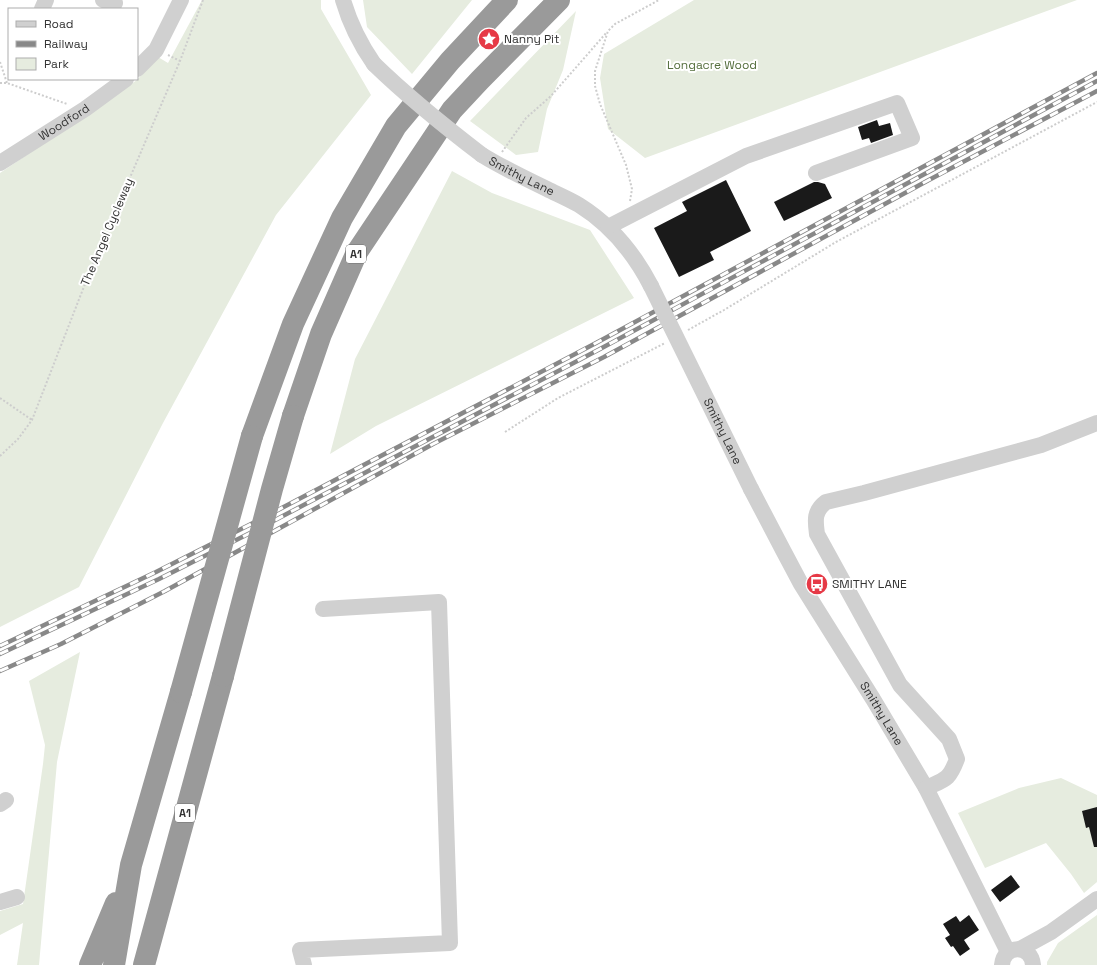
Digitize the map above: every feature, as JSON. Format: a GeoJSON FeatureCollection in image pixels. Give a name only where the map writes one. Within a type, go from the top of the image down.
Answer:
{"type":"FeatureCollection","features":[{"type":"Feature","properties":{"kind":"highway","name":"A1"},"geometry":{"type":"LineString","coordinates":[[114,965],[132,865],[252,436],[293,324],[342,218],[392,132],[450,61],[507,0]]}},
{"type":"Feature","properties":{"kind":"highway","name":"A1"},"geometry":{"type":"LineString","coordinates":[[146,960],[272,489],[293,416],[321,334],[357,252],[452,110],[559,0]]}},
{"type":"Feature","properties":{"kind":"highway"},"geometry":{"type":"LineString","coordinates":[[90,965],[132,865]]}},
{"type":"Feature","properties":{"kind":"street"},"geometry":{"type":"LineString","coordinates":[[138,67],[156,50],[181,0]]}},
{"type":"Feature","properties":{"kind":"street","name":"Smithy Lane"},"geometry":{"type":"LineString","coordinates":[[344,0],[347,13],[358,40],[374,64],[424,110],[488,159],[515,174],[578,204],[594,215],[608,226],[633,255],[643,270],[751,489],[784,552],[802,584],[874,699],[926,788],[1010,955],[1027,952],[1033,963]]}},
{"type":"Feature","properties":{"kind":"street","name":"Woodford"},"geometry":{"type":"LineString","coordinates":[[0,163],[83,110],[125,80]]}},
{"type":"Feature","properties":{"kind":"street"},"geometry":{"type":"LineString","coordinates":[[608,226],[746,156],[896,103],[912,138],[816,173]]}},
{"type":"Feature","properties":{"kind":"street"},"geometry":{"type":"LineString","coordinates":[[926,788],[946,779],[952,773],[957,759],[949,739],[900,685],[817,534],[815,523],[816,514],[821,505],[826,502],[1041,445],[1097,423]]}},
{"type":"Feature","properties":{"kind":"street"},"geometry":{"type":"LineString","coordinates":[[304,965],[300,950],[450,943],[438,602],[323,609]]}},
{"type":"Feature","properties":{"kind":"street"},"geometry":{"type":"LineString","coordinates":[[0,902],[17,897]]}},
{"type":"Feature","properties":{"kind":"street"},"geometry":{"type":"LineString","coordinates":[[1010,955],[1051,932],[1097,899]]}},
{"type":"Feature","properties":{"kind":"street"},"geometry":{"type":"LineString","coordinates":[[1033,963],[1051,932]]}},
{"type":"Feature","properties":{"kind":"path","name":"The Angel Cycleway"},"geometry":{"type":"LineString","coordinates":[[0,456],[18,439],[32,420],[92,266],[180,61],[203,0]]}},
{"type":"Feature","properties":{"kind":"path"},"geometry":{"type":"LineString","coordinates":[[488,159],[526,118],[551,96],[614,24],[659,0]]}},
{"type":"Feature","properties":{"kind":"path"},"geometry":{"type":"LineString","coordinates":[[608,31],[595,71],[595,86],[600,104],[626,165],[632,189],[628,216]]}},
{"type":"Feature","properties":{"kind":"path"},"geometry":{"type":"LineString","coordinates":[[0,62],[7,83]]}},
{"type":"Feature","properties":{"kind":"path"},"geometry":{"type":"LineString","coordinates":[[0,83],[7,83],[83,110]]}},
{"type":"Feature","properties":{"kind":"path"},"geometry":{"type":"LineString","coordinates":[[684,332],[724,310],[836,242],[1097,102]]}},
{"type":"Feature","properties":{"kind":"path"},"geometry":{"type":"LineString","coordinates":[[505,432],[558,398],[670,340]]}},
{"type":"Feature","properties":{"kind":"path"},"geometry":{"type":"LineString","coordinates":[[0,398],[32,420]]}},
{"type":"Feature","properties":{"kind":"green space"},"geometry":{"type":"Polygon","coordinates":[[[202,0],[321,0],[321,9],[371,95],[276,215],[163,423],[79,587],[0,627],[0,173],[138,80],[158,57],[168,63],[202,0]]]}},
{"type":"Feature","properties":{"kind":"green space"},"geometry":{"type":"Polygon","coordinates":[[[363,0],[472,0],[412,74],[367,27],[363,0]]]}},
{"type":"Feature","properties":{"kind":"green space","name":"Longacre Wood"},"geometry":{"type":"Polygon","coordinates":[[[694,0],[1077,0],[645,158],[608,129],[600,78],[604,54],[694,0]]]}},
{"type":"Feature","properties":{"kind":"green space"},"geometry":{"type":"Polygon","coordinates":[[[576,11],[563,70],[547,109],[538,152],[516,155],[470,121],[576,11]]]}},
{"type":"Feature","properties":{"kind":"green space"},"geometry":{"type":"Polygon","coordinates":[[[452,171],[492,193],[590,230],[634,298],[376,426],[330,454],[355,359],[452,171]]]}},
{"type":"Feature","properties":{"kind":"green space"},"geometry":{"type":"Polygon","coordinates":[[[80,652],[57,762],[39,965],[17,965],[23,923],[0,935],[0,911],[23,904],[43,764],[45,745],[29,681],[80,652]]]}},
{"type":"Feature","properties":{"kind":"green space"},"geometry":{"type":"Polygon","coordinates":[[[1061,778],[1097,795],[1097,882],[1084,893],[1046,843],[985,868],[958,813],[1019,788],[1061,778]]]}},
{"type":"Feature","properties":{"kind":"green space"},"geometry":{"type":"Polygon","coordinates":[[[1097,915],[1097,965],[1047,965],[1047,962],[1058,943],[1097,915]]]}},
{"type":"Feature","properties":{"kind":"building"},"geometry":{"type":"Polygon","coordinates":[[[877,120],[879,126],[890,123],[893,135],[871,143],[869,138],[862,140],[858,127],[877,120]]]}},
{"type":"Feature","properties":{"kind":"building"},"geometry":{"type":"Polygon","coordinates":[[[726,180],[751,231],[710,252],[714,260],[679,277],[654,228],[687,211],[682,202],[726,180]]]}},
{"type":"Feature","properties":{"kind":"building"},"geometry":{"type":"Polygon","coordinates":[[[814,182],[825,184],[832,198],[784,221],[774,202],[814,182]]]}},
{"type":"Feature","properties":{"kind":"building"},"geometry":{"type":"Polygon","coordinates":[[[1097,807],[1097,847],[1094,847],[1089,827],[1086,828],[1082,811],[1097,807]]]}},
{"type":"Feature","properties":{"kind":"building"},"geometry":{"type":"Polygon","coordinates":[[[1011,875],[1020,887],[1000,902],[991,890],[1011,875]]]}},
{"type":"Feature","properties":{"kind":"building"},"geometry":{"type":"Polygon","coordinates":[[[969,915],[979,930],[964,940],[970,949],[960,956],[945,938],[950,935],[943,924],[956,916],[960,922],[969,915]]]}},
{"type":"Feature","properties":{"kind":"railway"},"geometry":{"type":"LineString","coordinates":[[0,646],[156,572],[257,521],[596,343],[1097,73]]}},
{"type":"Feature","properties":{"kind":"railway"},"geometry":{"type":"LineString","coordinates":[[0,654],[159,579],[260,528],[600,349],[1097,81]]}},
{"type":"Feature","properties":{"kind":"railway"},"geometry":{"type":"LineString","coordinates":[[0,671],[61,644],[165,591],[433,444],[604,357],[927,181],[1097,91]]}},
{"type":"Feature","properties":{"kind":"place","name":"Nanny Pit"},"geometry":{"type":"Point","coordinates":[489,39]}},
{"type":"Feature","properties":{"kind":"place","name":"SMITHY LANE"},"geometry":{"type":"Point","coordinates":[817,584]}}]}
